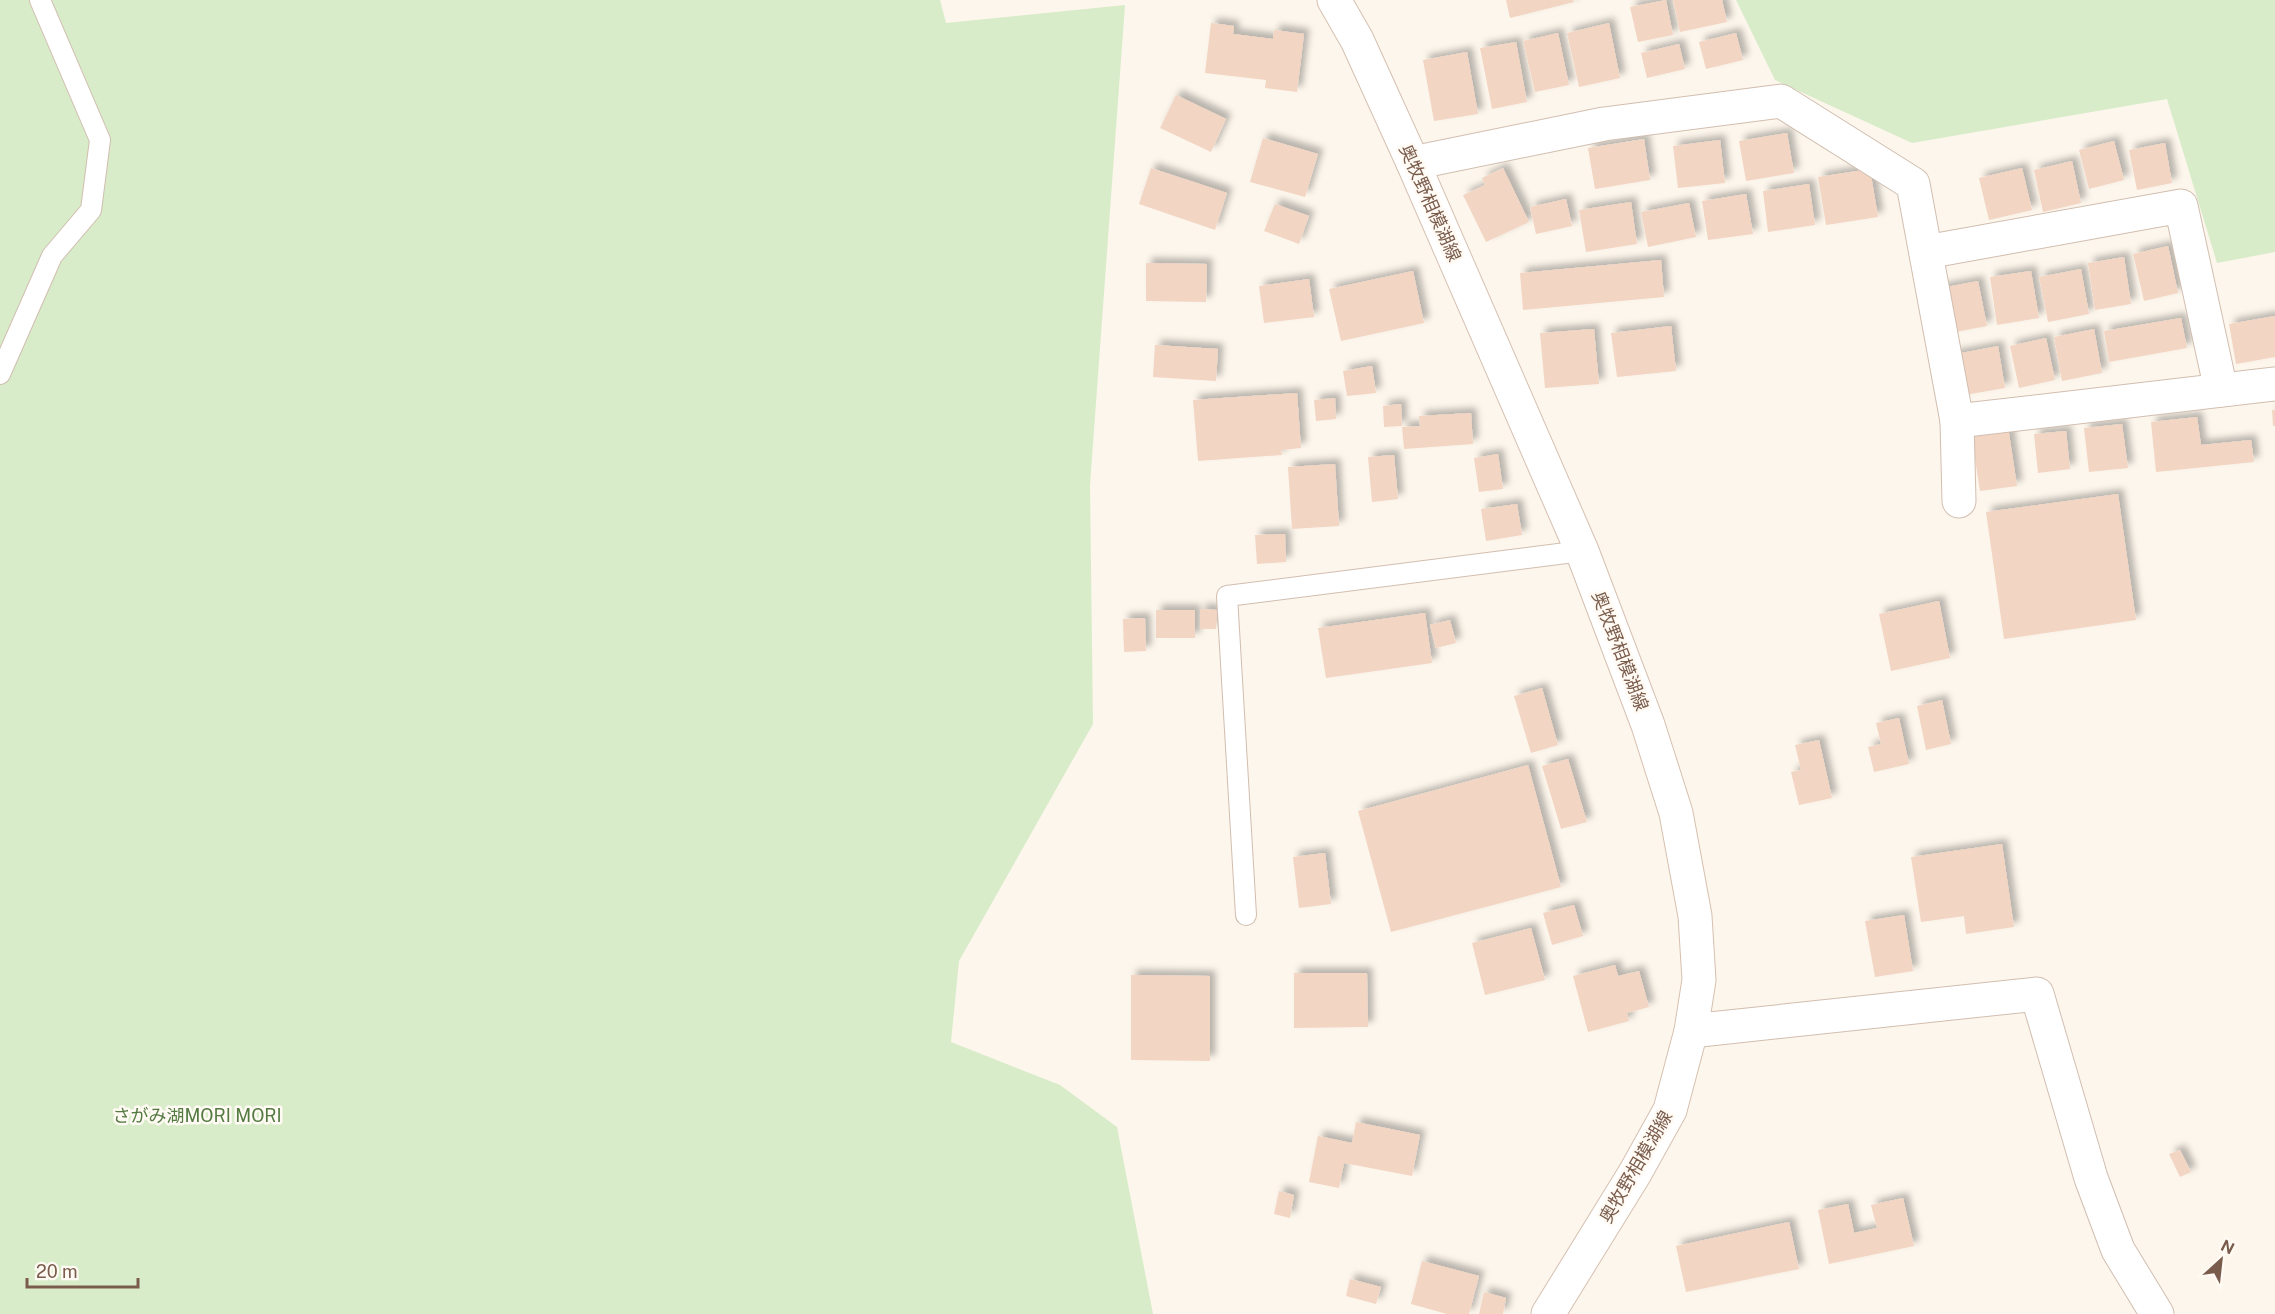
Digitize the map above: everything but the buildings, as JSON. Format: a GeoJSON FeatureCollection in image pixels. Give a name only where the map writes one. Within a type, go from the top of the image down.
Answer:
{"type":"FeatureCollection","features":[{"type":"Feature","properties":{"kind":"street","name":"奥牧野相模湖線"},"geometry":{"type":"LineString","coordinates":[[1334,0],[1357,40],[1413,163],[1581,550],[1648,725],[1676,813],[1695,927],[1699,980],[1690,1031],[1670,1110],[1635,1173],[1548,1314]]}},
{"type":"Feature","properties":{"kind":"street"},"geometry":{"type":"LineString","coordinates":[[1413,163],[1604,124],[1781,101],[1913,184],[1958,421],[1959,501]]}},
{"type":"Feature","properties":{"kind":"street"},"geometry":{"type":"LineString","coordinates":[[1926,252],[2181,206],[2221,390]]}},
{"type":"Feature","properties":{"kind":"street"},"geometry":{"type":"LineString","coordinates":[[1958,421],[2275,384]]}},
{"type":"Feature","properties":{"kind":"street"},"geometry":{"type":"LineString","coordinates":[[1690,1031],[2037,994],[2091,1178],[2118,1250],[2157,1314]]}},
{"type":"Feature","properties":{"kind":"lane"},"geometry":{"type":"LineString","coordinates":[[0,374],[52,256],[92,210],[100,140],[40,0]]}},
{"type":"Feature","properties":{"kind":"lane"},"geometry":{"type":"LineString","coordinates":[[1246,915],[1227,596],[1581,550]]}},
{"type":"Feature","properties":{"kind":"green space","name":"さがみ湖MORI MORI"},"geometry":{"type":"Polygon","coordinates":[[[0,0],[940,0],[946,23],[1125,5],[1090,485],[1093,724],[959,961],[951,1042],[1060,1085],[1117,1127],[1153,1314],[0,1314],[0,0]]]}},
{"type":"Feature","properties":{"kind":"green space"},"geometry":{"type":"Polygon","coordinates":[[[1736,0],[2275,0],[2275,252],[2217,263],[2167,99],[1912,143],[1775,80],[1736,0]]]}}]}
